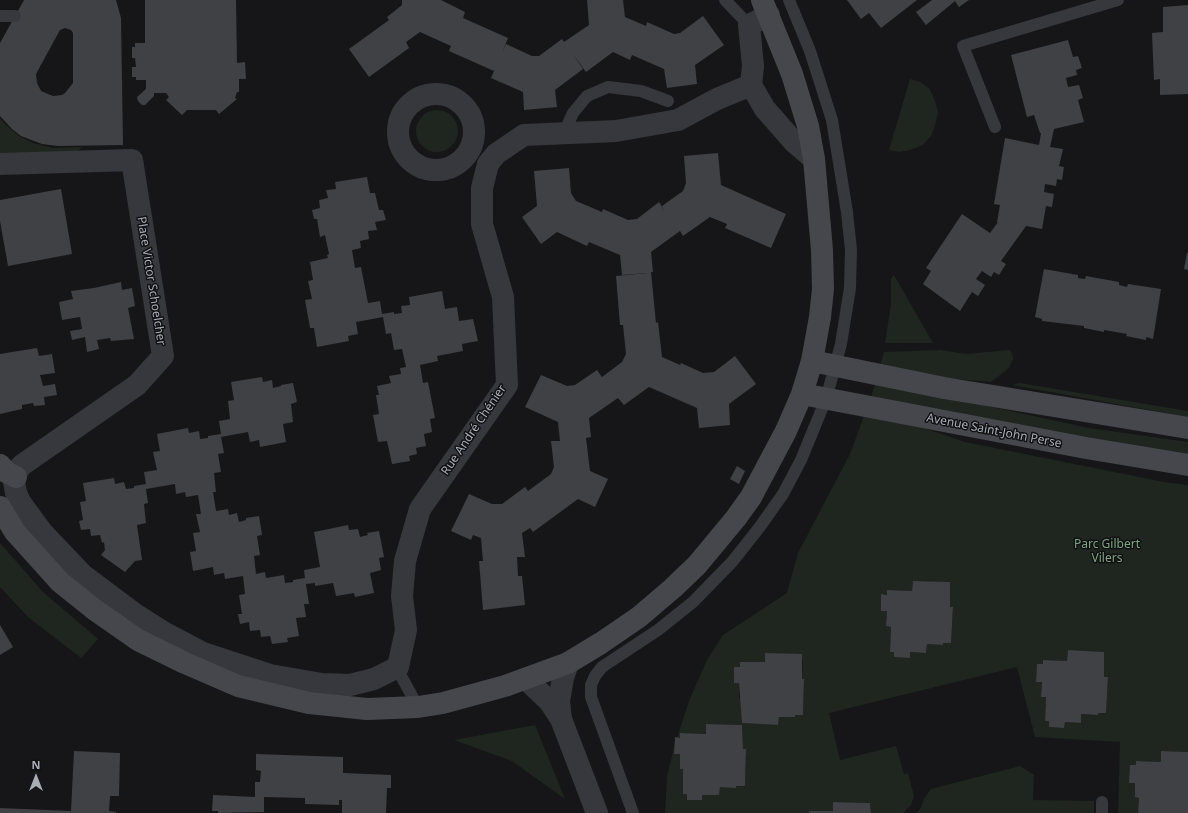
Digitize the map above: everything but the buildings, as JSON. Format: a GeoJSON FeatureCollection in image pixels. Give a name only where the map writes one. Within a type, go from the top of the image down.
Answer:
{"type":"FeatureCollection","features":[{"type":"Feature","properties":{"kind":"main road"},"geometry":{"type":"LineString","coordinates":[[0,507],[15,532],[60,582],[95,610],[138,640],[185,664],[238,686],[309,703],[367,709],[418,707],[443,703],[479,694],[526,679],[568,663],[601,643],[639,617],[673,588],[697,565],[716,543],[750,497],[779,444],[802,394],[812,361],[820,317],[823,289],[822,250],[814,159],[808,126],[796,89],[765,8]]}},
{"type":"Feature","properties":{"kind":"main road"},"geometry":{"type":"LineString","coordinates":[[812,361],[944,388],[1188,428]]}},
{"type":"Feature","properties":{"kind":"main road","name":"Avenue Saint-John Perse"},"geometry":{"type":"LineString","coordinates":[[802,394],[1086,448],[1188,465]]}},
{"type":"Feature","properties":{"kind":"street"},"geometry":{"type":"LineString","coordinates":[[765,8],[749,25],[754,66],[751,85],[765,109],[794,142],[814,159]]}},
{"type":"Feature","properties":{"kind":"street"},"geometry":{"type":"LineString","coordinates":[[470,150],[488,164],[496,154],[524,135],[616,131],[678,120],[717,99],[751,85]]}},
{"type":"Feature","properties":{"kind":"street","name":"Place Victor Schoelcher"},"geometry":{"type":"LineString","coordinates":[[0,164],[132,160],[163,356],[136,385],[12,469]]}},
{"type":"Feature","properties":{"kind":"street","name":"Rue André Chénier"},"geometry":{"type":"LineString","coordinates":[[398,666],[406,630],[402,596],[405,561],[420,509],[507,385],[503,297],[482,224],[482,188],[488,164]]}},
{"type":"Feature","properties":{"kind":"street"},"geometry":{"type":"LineString","coordinates":[[12,469],[16,493],[20,502],[42,532],[83,575],[135,614],[165,633],[204,653],[270,675],[322,684],[350,685],[374,679],[398,666]]}},
{"type":"Feature","properties":{"kind":"street"},"geometry":{"type":"LineString","coordinates":[[568,663],[563,678],[559,701],[562,719],[597,813]]}},
{"type":"Feature","properties":{"kind":"street"},"geometry":{"type":"LineString","coordinates":[[526,679],[549,701],[562,719]]}},
{"type":"Feature","properties":{"kind":"lane"},"geometry":{"type":"LineString","coordinates":[[725,0],[749,25]]}},
{"type":"Feature","properties":{"kind":"lane"},"geometry":{"type":"LineString","coordinates":[[633,813],[594,707],[591,697],[591,685],[595,676],[602,667],[658,630],[693,602],[732,562],[783,494],[801,460],[826,399],[836,367],[845,324],[850,288],[851,250],[847,212],[832,120],[810,50],[789,0]]}},
{"type":"Feature","properties":{"kind":"lane"},"geometry":{"type":"LineString","coordinates":[[994,127],[963,46],[1118,0]]}},
{"type":"Feature","properties":{"kind":"lane"},"geometry":{"type":"LineString","coordinates":[[0,16],[15,16]]}},
{"type":"Feature","properties":{"kind":"lane"},"geometry":{"type":"LineString","coordinates":[[564,133],[572,113],[587,96],[608,87],[641,91],[668,101]]}},
{"type":"Feature","properties":{"kind":"lane"},"geometry":{"type":"LineString","coordinates":[[398,666],[400,674],[418,707]]}},
{"type":"Feature","properties":{"kind":"green space"},"geometry":{"type":"Polygon","coordinates":[[[910,79],[920,82],[929,88],[938,112],[936,122],[931,136],[923,145],[899,152],[889,150],[910,79]]]}},
{"type":"Feature","properties":{"kind":"green space"},"geometry":{"type":"Polygon","coordinates":[[[433,110],[441,110],[449,113],[455,119],[458,131],[455,143],[449,149],[441,152],[433,152],[425,149],[419,143],[416,135],[416,127],[419,119],[425,113],[433,110]]]}},
{"type":"Feature","properties":{"kind":"green space"},"geometry":{"type":"Polygon","coordinates":[[[0,118],[19,136],[33,143],[53,148],[82,147],[76,153],[0,157],[0,118]]]}},
{"type":"Feature","properties":{"kind":"green space"},"geometry":{"type":"Polygon","coordinates":[[[894,275],[933,343],[885,343],[891,304],[891,279],[894,275]]]}},
{"type":"Feature","properties":{"kind":"green space"},"geometry":{"type":"Polygon","coordinates":[[[940,350],[966,354],[1009,350],[1012,353],[1013,359],[1009,368],[991,382],[936,377],[880,366],[884,352],[940,350]]]}},
{"type":"Feature","properties":{"kind":"green space"},"geometry":{"type":"Polygon","coordinates":[[[876,382],[1089,428],[1188,442],[1188,458],[870,400],[876,382]]]}},
{"type":"Feature","properties":{"kind":"green space"},"geometry":{"type":"Polygon","coordinates":[[[1020,383],[1188,411],[1188,417],[1012,385],[1020,383]]]}},
{"type":"Feature","properties":{"kind":"green space","name":"Parc Gilbert Vilers"},"geometry":{"type":"Polygon","coordinates":[[[864,416],[918,426],[965,442],[1164,482],[1188,485],[1188,752],[1161,751],[1161,762],[1136,761],[1135,797],[1139,798],[1138,813],[1118,813],[1120,742],[1035,737],[1017,667],[829,713],[840,760],[896,746],[904,774],[908,773],[914,796],[911,805],[903,813],[871,813],[870,803],[834,802],[833,811],[809,811],[809,813],[665,813],[667,777],[674,747],[689,701],[706,662],[723,635],[787,593],[798,553],[850,454],[864,416]],[[913,581],[912,591],[887,590],[887,595],[882,594],[887,611],[886,626],[891,627],[890,651],[894,652],[894,657],[910,658],[910,652],[926,653],[927,644],[943,645],[943,643],[951,643],[953,607],[950,607],[950,582],[913,581]],[[1068,650],[1067,661],[1043,660],[1043,664],[1037,664],[1036,682],[1042,682],[1041,697],[1046,697],[1045,721],[1049,721],[1049,727],[1064,728],[1065,722],[1081,723],[1081,714],[1098,715],[1098,713],[1106,713],[1108,677],[1104,677],[1104,652],[1068,650]],[[765,653],[765,662],[740,662],[740,667],[734,667],[734,683],[739,683],[742,723],[778,725],[779,717],[795,717],[795,715],[803,715],[803,661],[765,653]],[[706,724],[706,734],[680,733],[680,769],[683,769],[683,794],[687,794],[687,800],[702,800],[702,795],[719,795],[720,787],[745,786],[746,750],[743,749],[742,725],[706,724]]]}},
{"type":"Feature","properties":{"kind":"green space"},"geometry":{"type":"Polygon","coordinates":[[[0,543],[43,592],[98,639],[81,658],[28,617],[0,587],[0,543]]]}},
{"type":"Feature","properties":{"kind":"green space"},"geometry":{"type":"Polygon","coordinates":[[[535,725],[565,799],[512,761],[454,740],[535,725]]]}},
{"type":"Feature","properties":{"kind":"green space"},"geometry":{"type":"Polygon","coordinates":[[[1020,766],[1034,775],[1033,800],[1094,801],[1094,813],[916,813],[921,808],[924,799],[931,789],[1020,766]]]}}]}
